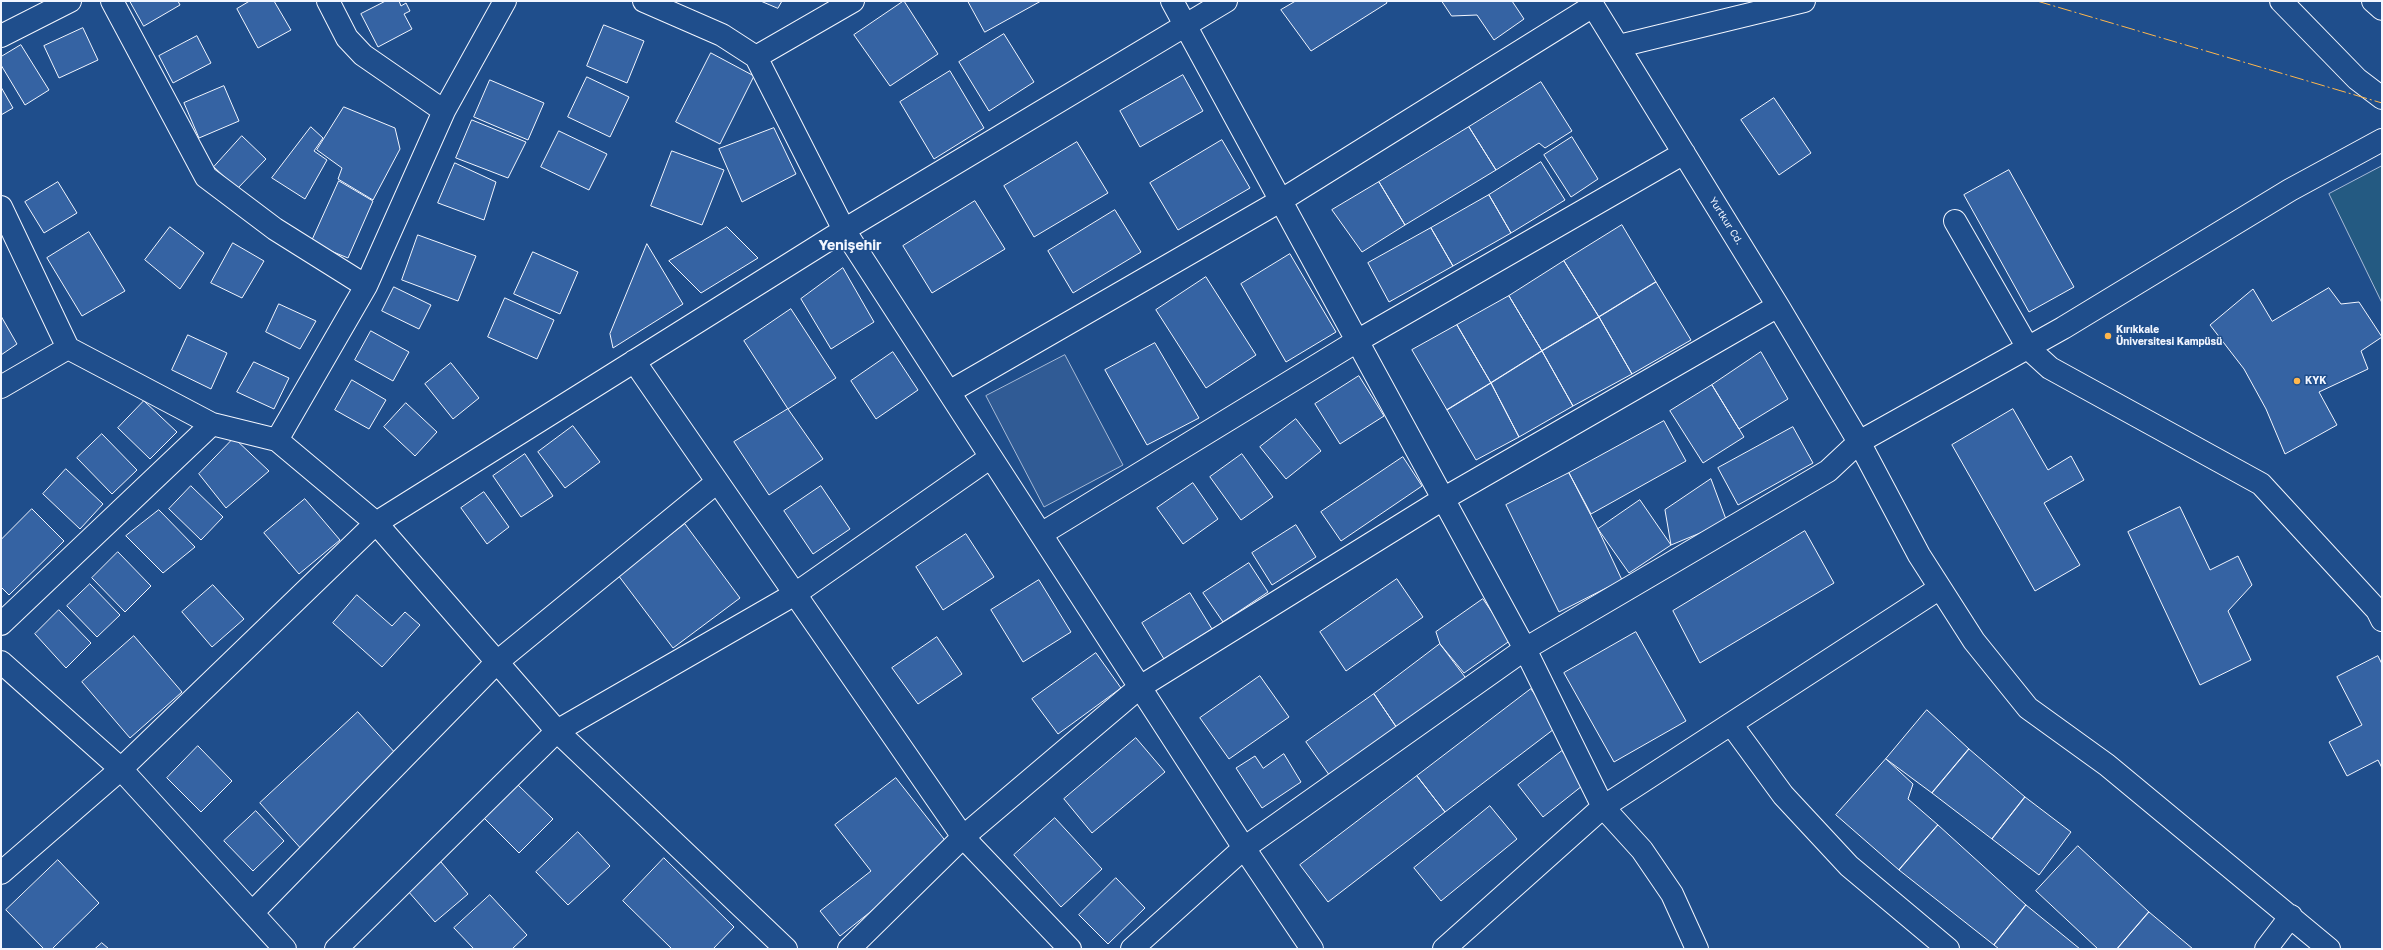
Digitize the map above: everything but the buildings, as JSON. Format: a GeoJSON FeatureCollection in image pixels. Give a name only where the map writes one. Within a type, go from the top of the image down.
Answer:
{"type":"FeatureCollection","features":[{"type":"Feature","properties":{"kind":"street"},"geometry":{"type":"LineString","coordinates":[[1,36],[70,1]]}},
{"type":"Feature","properties":{"kind":"street"},"geometry":{"type":"LineString","coordinates":[[112,1],[206,177],[275,229],[366,286]]}},
{"type":"Feature","properties":{"kind":"street"},"geometry":{"type":"LineString","coordinates":[[328,1],[347,38],[363,55],[444,110]]}},
{"type":"Feature","properties":{"kind":"street"},"geometry":{"type":"LineString","coordinates":[[277,440],[366,286],[444,110],[505,1]]}},
{"type":"Feature","properties":{"kind":"street"},"geometry":{"type":"LineString","coordinates":[[644,1],[722,35],[756,57],[844,230],[1244,848],[1312,949]]}},
{"type":"Feature","properties":{"kind":"street"},"geometry":{"type":"LineString","coordinates":[[756,57],[853,1]]}},
{"type":"Feature","properties":{"kind":"street"},"geometry":{"type":"LineString","coordinates":[[1172,1],[1525,649],[1603,807],[1642,850],[1672,894],[1697,949]]}},
{"type":"Feature","properties":{"kind":"street"},"geometry":{"type":"LineString","coordinates":[[1,873],[121,769],[376,523],[844,230],[1226,1]]}},
{"type":"Feature","properties":{"kind":"street"},"geometry":{"type":"LineString","coordinates":[[1619,46],[1804,1]]}},
{"type":"Feature","properties":{"kind":"street"},"geometry":{"type":"LineString","coordinates":[[2281,1],[2357,79],[2382,98]]}},
{"type":"Feature","properties":{"kind":"street"},"geometry":{"type":"LineString","coordinates":[[2373,1],[2382,10]]}},
{"type":"Feature","properties":{"kind":"street"},"geometry":{"type":"LineString","coordinates":[[949,392],[1280,201],[1591,4]]}},
{"type":"Feature","properties":{"kind":"street","name":"Yurtkur Cd."},"geometry":{"type":"LineString","coordinates":[[1591,4],[1619,46],[1778,306],[1859,442],[1919,555],[1974,641],[2028,708],[2107,765],[2329,949]]}},
{"type":"Feature","properties":{"kind":"street"},"geometry":{"type":"LineString","coordinates":[[1132,949],[1244,848],[1525,649],[1828,471],[1859,442],[2028,348],[2290,190],[2382,140]]}},
{"type":"Feature","properties":{"kind":"street"},"geometry":{"type":"LineString","coordinates":[[1041,534],[1356,341],[1684,153]]}},
{"type":"Feature","properties":{"kind":"street"},"geometry":{"type":"LineString","coordinates":[[1,207],[68,348],[212,424],[277,440],[376,523],[557,731],[786,949]]}},
{"type":"Feature","properties":{"kind":"street"},"geometry":{"type":"LineString","coordinates":[[1955,221],[2028,348],[2050,368],[2261,484],[2377,610],[2382,620]]}},
{"type":"Feature","properties":{"kind":"street"},"geometry":{"type":"LineString","coordinates":[[849,949],[963,837],[1140,687],[1443,499],[1778,306]]}},
{"type":"Feature","properties":{"kind":"street"},"geometry":{"type":"LineString","coordinates":[[1,387],[68,348]]}},
{"type":"Feature","properties":{"kind":"street"},"geometry":{"type":"LineString","coordinates":[[634,361],[963,837],[1070,949]]}},
{"type":"Feature","properties":{"kind":"street"},"geometry":{"type":"LineString","coordinates":[[1,624],[212,424]]}},
{"type":"Feature","properties":{"kind":"street"},"geometry":{"type":"LineString","coordinates":[[336,949],[557,731],[795,594],[991,456]]}},
{"type":"Feature","properties":{"kind":"street"},"geometry":{"type":"LineString","coordinates":[[252,913],[497,662],[717,482]]}},
{"type":"Feature","properties":{"kind":"street"},"geometry":{"type":"LineString","coordinates":[[1444,949],[1603,807],[1940,588]]}},
{"type":"Feature","properties":{"kind":"street"},"geometry":{"type":"LineString","coordinates":[[1,662],[121,769],[285,949]]}},
{"type":"Feature","properties":{"kind":"street"},"geometry":{"type":"LineString","coordinates":[[1731,724],[1783,795],[1849,866],[1948,949]]}},
{"type":"Feature","properties":{"kind":"street"},"geometry":{"type":"LineString","coordinates":[[2266,949],[2291,916]]}},
{"type":"Feature","properties":{"kind":"shaded area"},"geometry":{"type":"Polygon","coordinates":[[[2382,166],[2382,303],[2329,194],[2382,166]]]}},
{"type":"Feature","properties":{"kind":"shaded area"},"geometry":{"type":"Polygon","coordinates":[[[1065,355],[1123,465],[1044,507],[986,396],[1065,355]]]}},
{"type":"Feature","properties":{"kind":"power"},"geometry":{"type":"LineString","coordinates":[[2037,1],[2382,103]]}},
{"type":"Feature","properties":{"kind":"place","name":"Kırıkkale Üniversitesi Kampüsü"},"geometry":{"type":"Point","coordinates":[2108,336]}},
{"type":"Feature","properties":{"kind":"place","name":"KYK"},"geometry":{"type":"Point","coordinates":[2297,381]}},
{"type":"Feature","properties":{"kind":"district","name":"Yenişehir"},"geometry":{"type":"Point","coordinates":[850,246]}}]}
